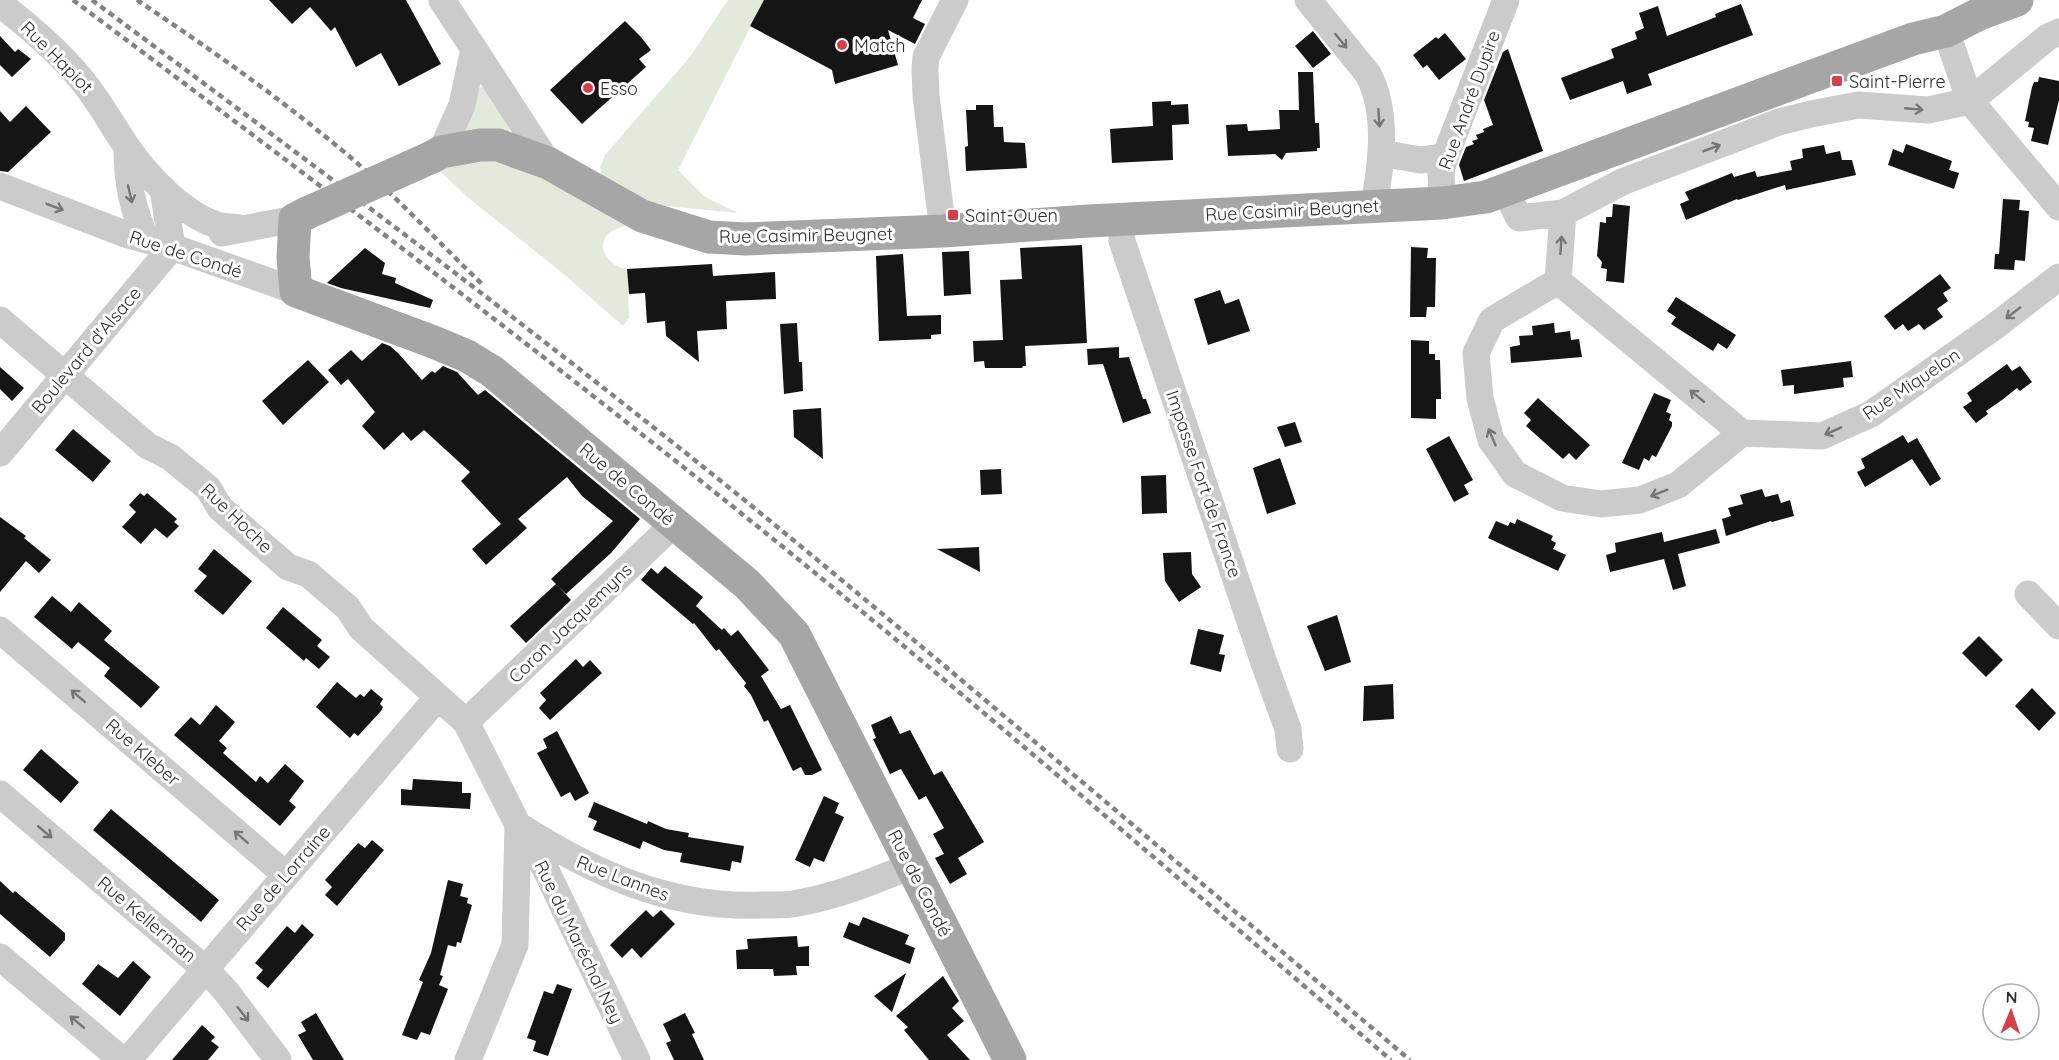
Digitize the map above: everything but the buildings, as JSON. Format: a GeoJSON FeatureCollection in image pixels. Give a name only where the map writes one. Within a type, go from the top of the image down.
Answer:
{"type":"FeatureCollection","features":[{"type":"Feature","properties":{"kind":"main road","name":"Rue Casimir Beugnet"},"geometry":{"type":"LineString","coordinates":[[301,216],[437,154],[480,145],[498,145],[548,163],[629,210],[709,237],[746,239],[943,231],[1121,219],[1442,203],[1486,197],[1902,43],[1946,31],[1979,14],[2017,0]]}},
{"type":"Feature","properties":{"kind":"main road"},"geometry":{"type":"LineString","coordinates":[[296,291],[292,257],[301,216]]}},
{"type":"Feature","properties":{"kind":"main road","name":"Rue de Condé"},"geometry":{"type":"LineString","coordinates":[[296,291],[431,341],[477,361],[493,372],[747,584],[794,634],[1010,1060]]}},
{"type":"Feature","properties":{"kind":"street"},"geometry":{"type":"LineString","coordinates":[[442,0],[548,163]]}},
{"type":"Feature","properties":{"kind":"street"},"geometry":{"type":"LineString","coordinates":[[943,231],[926,96],[925,69],[926,57],[955,0]]}},
{"type":"Feature","properties":{"kind":"street"},"geometry":{"type":"LineString","coordinates":[[1308,0],[1368,74],[1373,84],[1380,113],[1381,153],[1374,206]]}},
{"type":"Feature","properties":{"kind":"street","name":"Rue André Dupire"},"geometry":{"type":"LineString","coordinates":[[1442,203],[1441,171],[1445,157],[1506,0]]}},
{"type":"Feature","properties":{"kind":"street","name":"Rue Hapiot"},"geometry":{"type":"LineString","coordinates":[[0,4],[43,38],[82,79],[99,101],[127,147],[163,189],[195,214],[217,225],[240,228]]}},
{"type":"Feature","properties":{"kind":"street"},"geometry":{"type":"LineString","coordinates":[[1946,31],[1970,101],[2059,207]]}},
{"type":"Feature","properties":{"kind":"street"},"geometry":{"type":"LineString","coordinates":[[1505,190],[1519,219],[1563,213],[1623,182],[1779,122],[1858,105],[1928,110],[1970,101],[2054,34]]}},
{"type":"Feature","properties":{"kind":"street"},"geometry":{"type":"LineString","coordinates":[[437,154],[462,105],[474,50]]}},
{"type":"Feature","properties":{"kind":"street"},"geometry":{"type":"LineString","coordinates":[[127,147],[129,192],[146,240]]}},
{"type":"Feature","properties":{"kind":"street"},"geometry":{"type":"LineString","coordinates":[[1381,153],[1420,160],[1445,157]]}},
{"type":"Feature","properties":{"kind":"street","name":"Rue de Condé"},"geometry":{"type":"LineString","coordinates":[[0,186],[124,234],[172,247],[296,291]]}},
{"type":"Feature","properties":{"kind":"street"},"geometry":{"type":"LineString","coordinates":[[163,189],[172,247],[240,228],[301,216]]}},
{"type":"Feature","properties":{"kind":"street"},"geometry":{"type":"LineString","coordinates":[[1558,281],[1563,213]]}},
{"type":"Feature","properties":{"kind":"street","name":"Impasse Fort de France"},"geometry":{"type":"LineString","coordinates":[[1121,219],[1122,241],[1288,729],[1290,749]]}},
{"type":"Feature","properties":{"kind":"street","name":"Boulevard d'Alsace"},"geometry":{"type":"LineString","coordinates":[[0,453],[172,247]]}},
{"type":"Feature","properties":{"kind":"street","name":"Rue Miquelon"},"geometry":{"type":"LineString","coordinates":[[1742,433],[1822,436],[1871,414],[1994,327],[2059,277]]}},
{"type":"Feature","properties":{"kind":"street"},"geometry":{"type":"LineString","coordinates":[[1558,281],[1742,433],[1678,485],[1640,500],[1601,504],[1562,498],[1515,474],[1491,440],[1480,398],[1476,353],[1492,320],[1558,281]]}},
{"type":"Feature","properties":{"kind":"street","name":"Rue Hoche"},"geometry":{"type":"LineString","coordinates":[[0,320],[148,446],[170,457],[208,488],[220,508],[288,567],[308,574],[348,608],[361,628],[466,722]]}},
{"type":"Feature","properties":{"kind":"street","name":"Coron Jacquemyns"},"geometry":{"type":"LineString","coordinates":[[466,722],[675,523]]}},
{"type":"Feature","properties":{"kind":"street"},"geometry":{"type":"LineString","coordinates":[[2028,594],[2059,626]]}},
{"type":"Feature","properties":{"kind":"street","name":"Rue Kleber"},"geometry":{"type":"LineString","coordinates":[[0,630],[286,875]]}},
{"type":"Feature","properties":{"kind":"street","name":"Rue de Lorraine"},"geometry":{"type":"LineString","coordinates":[[128,1060],[438,697]]}},
{"type":"Feature","properties":{"kind":"street","name":"Rue du Maréchal Ney"},"geometry":{"type":"LineString","coordinates":[[466,722],[518,825],[544,866],[637,1060]]}},
{"type":"Feature","properties":{"kind":"street","name":"Rue Kellerman"},"geometry":{"type":"LineString","coordinates":[[0,794],[206,969],[278,1060]]}},
{"type":"Feature","properties":{"kind":"street"},"geometry":{"type":"LineString","coordinates":[[468,1060],[515,945],[518,825]]}},
{"type":"Feature","properties":{"kind":"street","name":"Rue Lannes"},"geometry":{"type":"LineString","coordinates":[[518,825],[558,851],[594,869],[663,896],[701,904],[739,906],[797,904],[862,887],[911,866]]}},
{"type":"Feature","properties":{"kind":"street"},"geometry":{"type":"LineString","coordinates":[[0,957],[122,1060]]}},
{"type":"Feature","properties":{"kind":"shaded area"},"geometry":{"type":"Polygon","coordinates":[[[728,0],[764,0],[678,170],[705,197],[738,213],[656,205],[602,176],[600,167],[605,155],[689,58],[728,0]]]}},
{"type":"Feature","properties":{"kind":"shaded area"},"geometry":{"type":"Polygon","coordinates":[[[486,87],[511,128],[508,134],[466,132],[463,128],[479,89],[486,87]]]}},
{"type":"Feature","properties":{"kind":"shaded area"},"geometry":{"type":"Polygon","coordinates":[[[462,161],[497,162],[524,169],[569,190],[626,226],[609,233],[603,243],[603,249],[608,258],[617,266],[627,269],[629,318],[623,326],[565,275],[466,196],[437,168],[462,161]]]}},
{"type":"Feature","properties":{"kind":"railway"},"geometry":{"type":"LineString","coordinates":[[73,0],[423,264],[767,534],[1003,729],[1391,1060]]}},
{"type":"Feature","properties":{"kind":"railway"},"geometry":{"type":"LineString","coordinates":[[92,0],[508,313],[753,507],[1410,1060]]}},
{"type":"Feature","properties":{"kind":"railway"},"geometry":{"type":"LineString","coordinates":[[137,0],[236,69],[332,142],[391,194],[484,286]]}},
{"type":"Feature","properties":{"kind":"place","name":"Match"},"geometry":{"type":"Point","coordinates":[842,45]}},
{"type":"Feature","properties":{"kind":"place","name":"Saint-Pierre"},"geometry":{"type":"Point","coordinates":[1837,81]}},
{"type":"Feature","properties":{"kind":"place","name":"Esso"},"geometry":{"type":"Point","coordinates":[588,88]}},
{"type":"Feature","properties":{"kind":"place","name":"Saint-Ouen"},"geometry":{"type":"Point","coordinates":[953,215]}}]}
